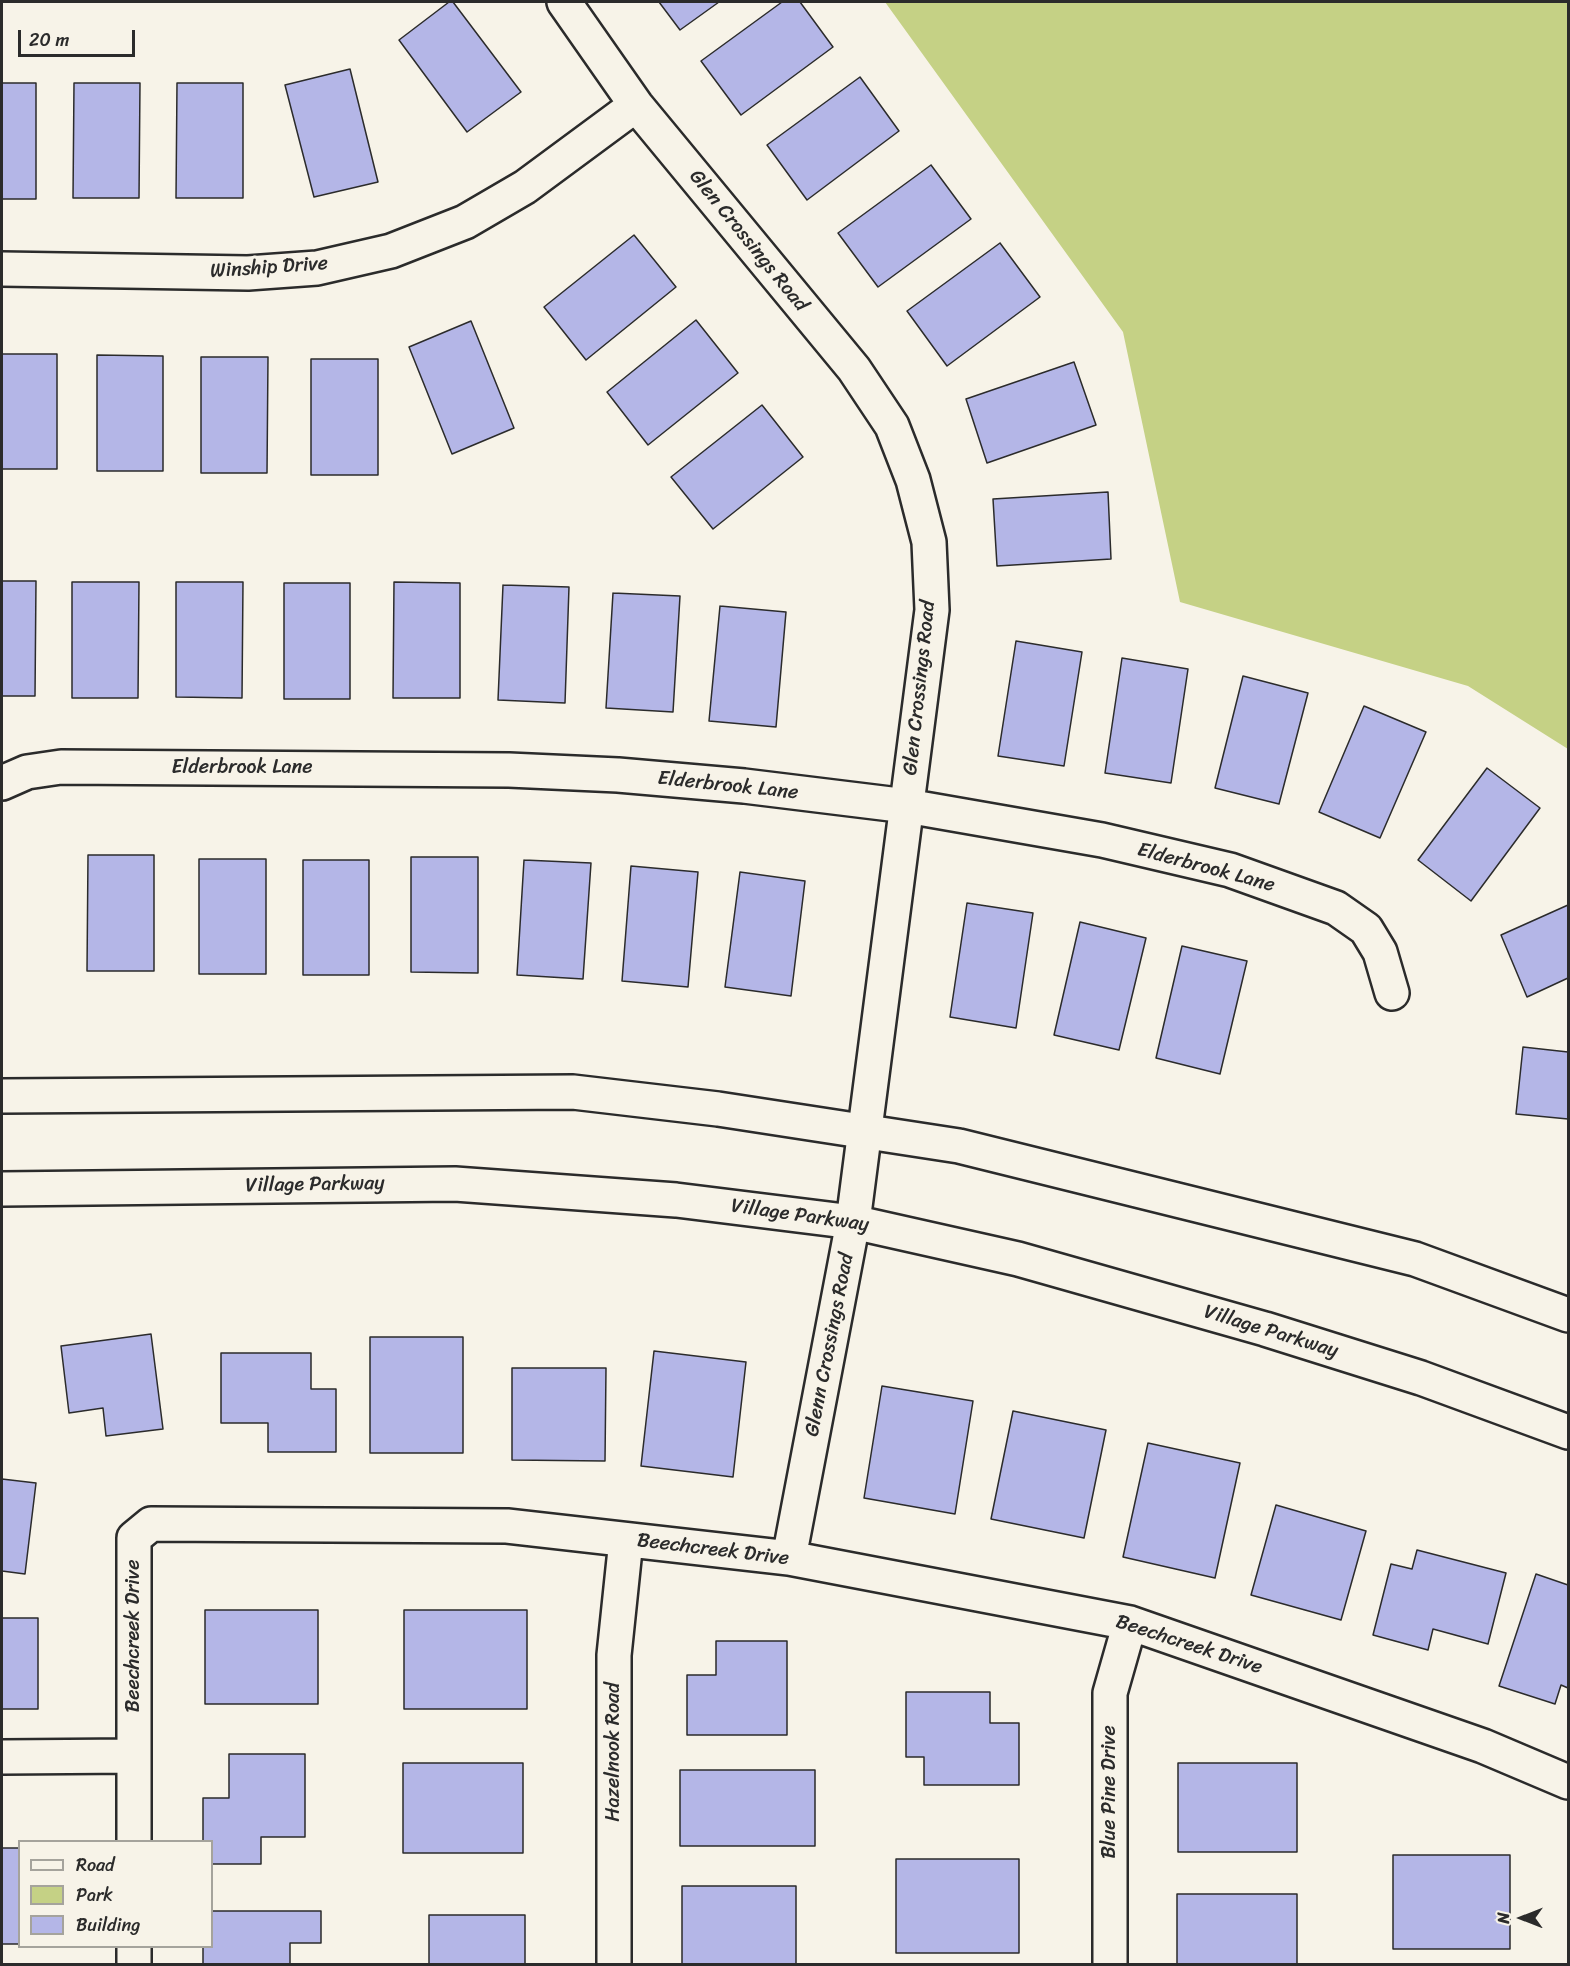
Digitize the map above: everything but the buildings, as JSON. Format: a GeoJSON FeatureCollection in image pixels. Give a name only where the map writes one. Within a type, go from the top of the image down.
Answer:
{"type":"FeatureCollection","features":[{"type":"Feature","properties":{"kind":"street","name":"Glen Crossings Road"},"geometry":{"type":"LineString","coordinates":[[564,2],[636,105],[854,369],[892,426],[909,469],[929,542],[932,610],[865,1131]]}},
{"type":"Feature","properties":{"kind":"street","name":"Winship Drive"},"geometry":{"type":"LineString","coordinates":[[2,269],[248,273],[317,268],[391,251],[465,222],[525,187],[636,105]]}},
{"type":"Feature","properties":{"kind":"street","name":"Elderbrook Lane"},"geometry":{"type":"LineString","coordinates":[[2,783],[27,772],[61,767],[509,770],[618,775],[733,785],[907,806],[1102,840],[1230,870],[1336,908],[1366,929],[1380,952],[1392,993]]}},
{"type":"Feature","properties":{"kind":"street"},"geometry":{"type":"LineString","coordinates":[[2,1096],[573,1092],[718,1109],[959,1146],[1415,1259],[1569,1315]]}},
{"type":"Feature","properties":{"kind":"street","name":"Glenn Crossings Road"},"geometry":{"type":"LineString","coordinates":[[789,1558],[853,1222],[865,1131]]}},
{"type":"Feature","properties":{"kind":"street","name":"Village Parkway"},"geometry":{"type":"LineString","coordinates":[[2,1189],[455,1184],[676,1200],[853,1222],[1018,1259],[1265,1329],[1420,1378],[1569,1432]]}},
{"type":"Feature","properties":{"kind":"street","name":"Beechcreek Drive"},"geometry":{"type":"LineString","coordinates":[[134,1840],[134,1538],[151,1524],[507,1526],[789,1558],[1130,1623],[1483,1746],[1569,1782]]}},
{"type":"Feature","properties":{"kind":"street","name":"Hazelnook Road"},"geometry":{"type":"LineString","coordinates":[[614,1965],[614,1655],[626,1540]]}},
{"type":"Feature","properties":{"kind":"street","name":"Blue Pine Drive"},"geometry":{"type":"LineString","coordinates":[[1110,1965],[1110,1693],[1130,1623]]}},
{"type":"Feature","properties":{"kind":"street"},"geometry":{"type":"LineString","coordinates":[[2,1757],[134,1756]]}},
{"type":"Feature","properties":{"kind":"street"},"geometry":{"type":"LineString","coordinates":[[134,1948],[134,1965]]}},
{"type":"Feature","properties":{"kind":"green space"},"geometry":{"type":"Polygon","coordinates":[[[885,2],[1568,2],[1568,749],[1468,686],[1180,602],[1123,332],[885,2]]]}}]}
